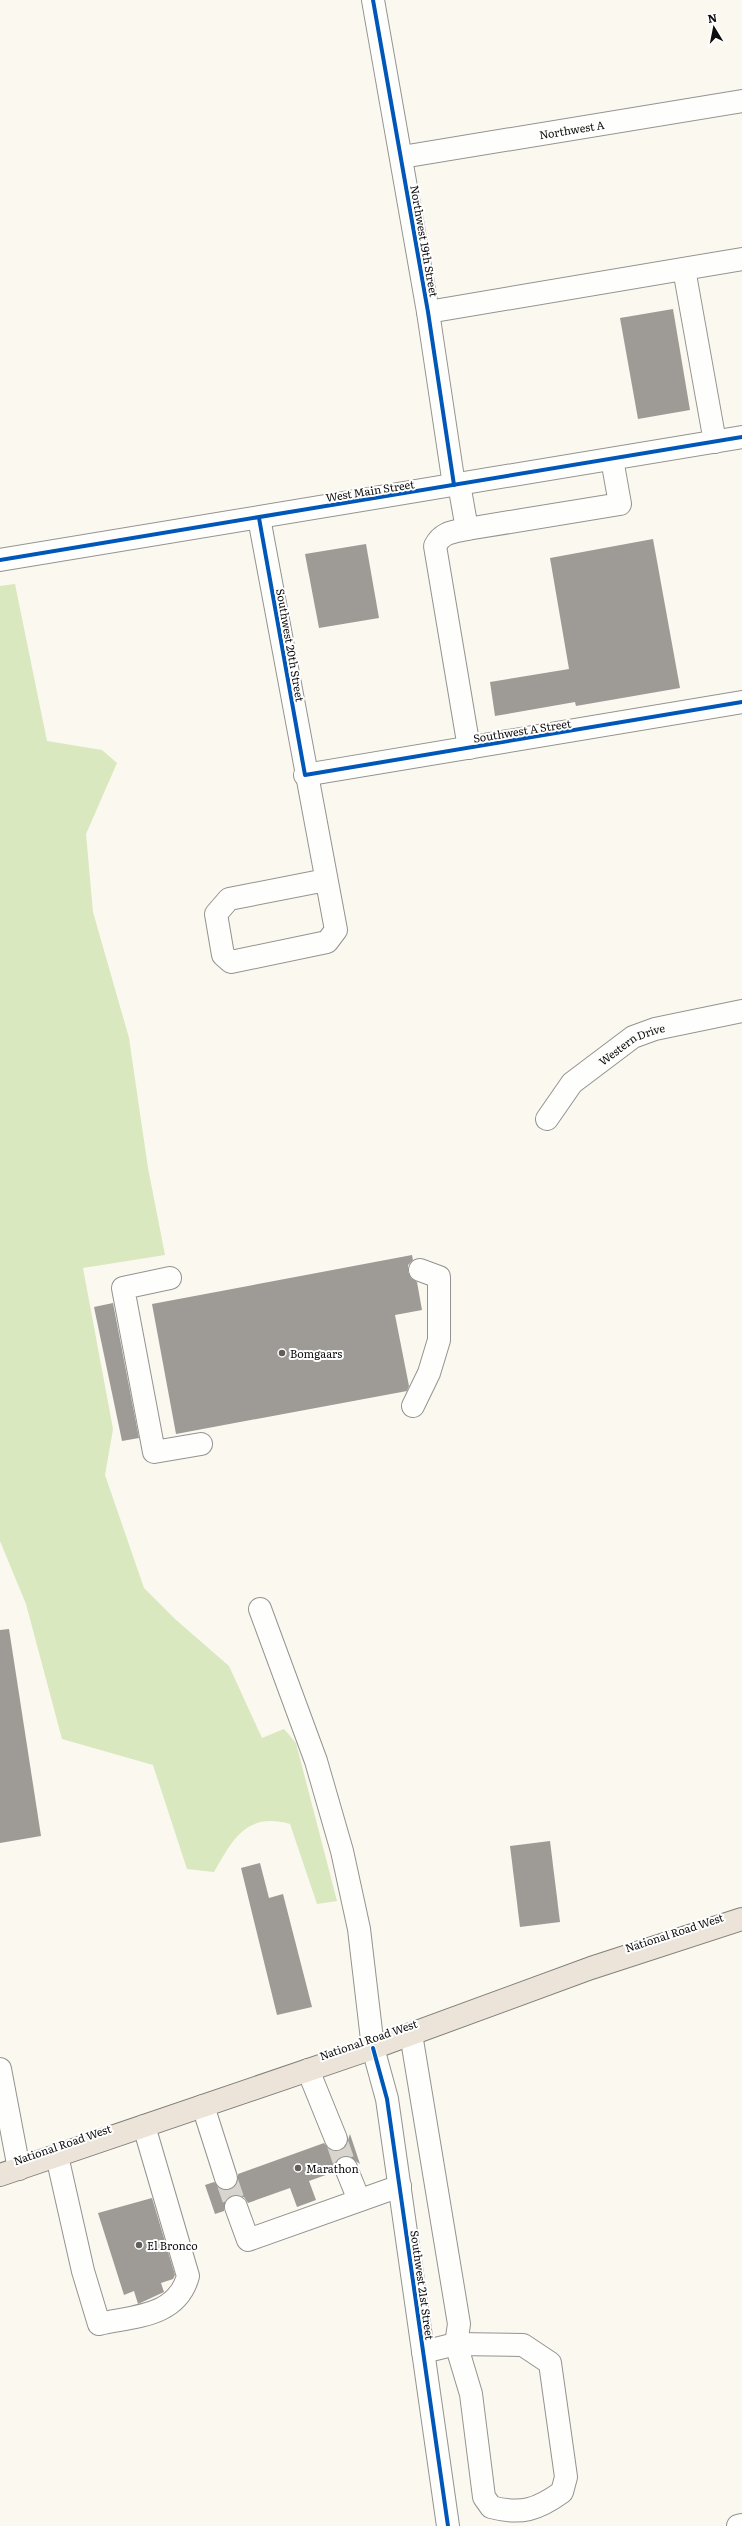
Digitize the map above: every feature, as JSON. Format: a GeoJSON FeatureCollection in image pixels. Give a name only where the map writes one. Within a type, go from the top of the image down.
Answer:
{"type":"FeatureCollection","features":[{"type":"Feature","properties":{"kind":"main road","name":"National Road West"},"geometry":{"type":"LineString","coordinates":[[9,2172],[373,2048],[592,1968],[741,1924]]}},
{"type":"Feature","properties":{"kind":"street","name":"Northwest 19th Street"},"geometry":{"type":"LineString","coordinates":[[374,0],[457,485],[468,529]]}},
{"type":"Feature","properties":{"kind":"street","name":"Northwest A"},"geometry":{"type":"LineString","coordinates":[[402,157],[742,101]]}},
{"type":"Feature","properties":{"kind":"street"},"geometry":{"type":"LineString","coordinates":[[428,312],[742,260]]}},
{"type":"Feature","properties":{"kind":"street"},"geometry":{"type":"LineString","coordinates":[[684,269],[716,442]]}},
{"type":"Feature","properties":{"kind":"street","name":"West Main Street"},"geometry":{"type":"LineString","coordinates":[[0,560],[742,437]]}},
{"type":"Feature","properties":{"kind":"street"},"geometry":{"type":"LineString","coordinates":[[469,748],[435,546],[441,536],[445,533],[620,504],[612,459]]}},
{"type":"Feature","properties":{"kind":"street","name":"Southwest 20th Street"},"geometry":{"type":"LineString","coordinates":[[259,518],[305,775],[326,880],[336,930],[328,942],[231,962],[223,955],[216,914],[229,899],[326,880]]}},
{"type":"Feature","properties":{"kind":"street","name":"Southwest A Street"},"geometry":{"type":"LineString","coordinates":[[305,775],[742,702]]}},
{"type":"Feature","properties":{"kind":"street","name":"Western Drive"},"geometry":{"type":"LineString","coordinates":[[546,1119],[572,1083],[633,1037],[655,1029],[742,1011]]}},
{"type":"Feature","properties":{"kind":"street"},"geometry":{"type":"LineString","coordinates":[[413,1406],[429,1373],[439,1340],[439,1277],[420,1270]]}},
{"type":"Feature","properties":{"kind":"street"},"geometry":{"type":"LineString","coordinates":[[170,1278],[123,1288],[154,1452],[201,1444]]}},
{"type":"Feature","properties":{"kind":"street","name":"Southwest 21st Street"},"geometry":{"type":"LineString","coordinates":[[260,1609],[316,1761],[342,1851],[359,1929],[373,2048],[387,2099],[448,2526]]}},
{"type":"Feature","properties":{"kind":"street"},"geometry":{"type":"LineString","coordinates":[[411,2034],[459,2324],[456,2344],[471,2394],[484,2497],[491,2507],[510,2512],[543,2506],[562,2492],[566,2477],[550,2363],[522,2345],[456,2344],[423,2352]]}},
{"type":"Feature","properties":{"kind":"street"},"geometry":{"type":"LineString","coordinates":[[0,2070],[9,2172]]}},
{"type":"Feature","properties":{"kind":"street"},"geometry":{"type":"LineString","coordinates":[[308,2070],[336,2139]]}},
{"type":"Feature","properties":{"kind":"street"},"geometry":{"type":"LineString","coordinates":[[203,2106],[226,2178]]}},
{"type":"Feature","properties":{"kind":"street"},"geometry":{"type":"LineString","coordinates":[[57,2156],[82,2271],[99,2324],[157,2311],[176,2300],[184,2289],[188,2276],[144,2126]]}},
{"type":"Feature","properties":{"kind":"street"},"geometry":{"type":"LineString","coordinates":[[346,2168],[359,2200]]}},
{"type":"Feature","properties":{"kind":"street"},"geometry":{"type":"LineString","coordinates":[[236,2207],[248,2240],[400,2186]]}},
{"type":"Feature","properties":{"kind":"street"},"geometry":{"type":"LineString","coordinates":[[738,2526],[742,2525]]}},
{"type":"Feature","properties":{"kind":"green space"},"geometry":{"type":"Polygon","coordinates":[[[15,584],[47,741],[102,750],[117,763],[86,834],[93,912],[129,1038],[148,1168],[165,1255],[83,1268],[113,1429],[105,1475],[144,1588],[175,1619],[229,1666],[262,1738],[284,1729],[296,1743],[337,1901],[317,1904],[290,1824],[275,1821],[262,1822],[252,1825],[235,1839],[214,1872],[187,1869],[153,1765],[62,1739],[26,1604],[0,1541],[0,586],[15,584]]]}},
{"type":"Feature","properties":{"kind":"building"},"geometry":{"type":"Polygon","coordinates":[[[673,309],[690,410],[638,419],[620,318],[673,309]]]}},
{"type":"Feature","properties":{"kind":"building"},"geometry":{"type":"Polygon","coordinates":[[[653,539],[680,688],[576,706],[575,702],[495,716],[490,682],[569,669],[550,558],[653,539]]]}},
{"type":"Feature","properties":{"kind":"building"},"geometry":{"type":"Polygon","coordinates":[[[366,544],[379,618],[319,628],[305,554],[366,544]]]}},
{"type":"Feature","properties":{"kind":"building","name":"Bomgaars"},"geometry":{"type":"Polygon","coordinates":[[[412,1255],[413,1260],[408,1265],[408,1272],[411,1278],[417,1282],[422,1310],[395,1315],[409,1386],[407,1391],[176,1434],[152,1304],[412,1255]]]}},
{"type":"Feature","properties":{"kind":"building"},"geometry":{"type":"Polygon","coordinates":[[[113,1303],[139,1438],[122,1441],[94,1307],[113,1303]]]}},
{"type":"Feature","properties":{"kind":"building"},"geometry":{"type":"Polygon","coordinates":[[[9,1629],[41,1836],[0,1843],[0,1630],[9,1629]]]}},
{"type":"Feature","properties":{"kind":"building"},"geometry":{"type":"Polygon","coordinates":[[[550,1841],[560,1922],[520,1927],[510,1846],[550,1841]]]}},
{"type":"Feature","properties":{"kind":"building"},"geometry":{"type":"Polygon","coordinates":[[[260,1863],[269,1898],[283,1894],[312,2007],[277,2015],[241,1868],[260,1863]]]}},
{"type":"Feature","properties":{"kind":"building"},"geometry":{"type":"Polygon","coordinates":[[[350,2134],[360,2164],[348,2156],[342,2156],[336,2161],[334,2172],[309,2181],[316,2200],[297,2207],[290,2188],[248,2203],[244,2197],[232,2195],[226,2199],[224,2211],[215,2214],[205,2185],[214,2182],[223,2190],[230,2190],[238,2181],[238,2174],[324,2143],[329,2149],[340,2151],[346,2146],[350,2134]]]}},
{"type":"Feature","properties":{"kind":"building","name":"El Bronco"},"geometry":{"type":"Polygon","coordinates":[[[152,2198],[175,2275],[173,2279],[161,2283],[164,2292],[138,2304],[134,2291],[124,2295],[98,2213],[152,2198]]]}},
{"type":"Feature","properties":{"kind":"tunnel"},"geometry":{"type":"LineString","coordinates":[[336,2139],[346,2168]]}},
{"type":"Feature","properties":{"kind":"tunnel"},"geometry":{"type":"LineString","coordinates":[[226,2178],[236,2207]]}},
{"type":"Feature","properties":{"kind":"cycle path"},"geometry":{"type":"LineString","coordinates":[[373,0],[428,312],[454,485]]}},
{"type":"Feature","properties":{"kind":"cycle path"},"geometry":{"type":"LineString","coordinates":[[0,560],[742,437]]}},
{"type":"Feature","properties":{"kind":"cycle path"},"geometry":{"type":"LineString","coordinates":[[259,518],[305,775],[742,702]]}},
{"type":"Feature","properties":{"kind":"cycle path"},"geometry":{"type":"LineString","coordinates":[[373,2048],[387,2099],[448,2526]]}},
{"type":"Feature","properties":{"kind":"place","name":"Bomgaars"},"geometry":{"type":"Point","coordinates":[282,1353]}},
{"type":"Feature","properties":{"kind":"place","name":"Marathon"},"geometry":{"type":"Point","coordinates":[298,2168]}},
{"type":"Feature","properties":{"kind":"place","name":"El Bronco"},"geometry":{"type":"Point","coordinates":[139,2245]}}]}
